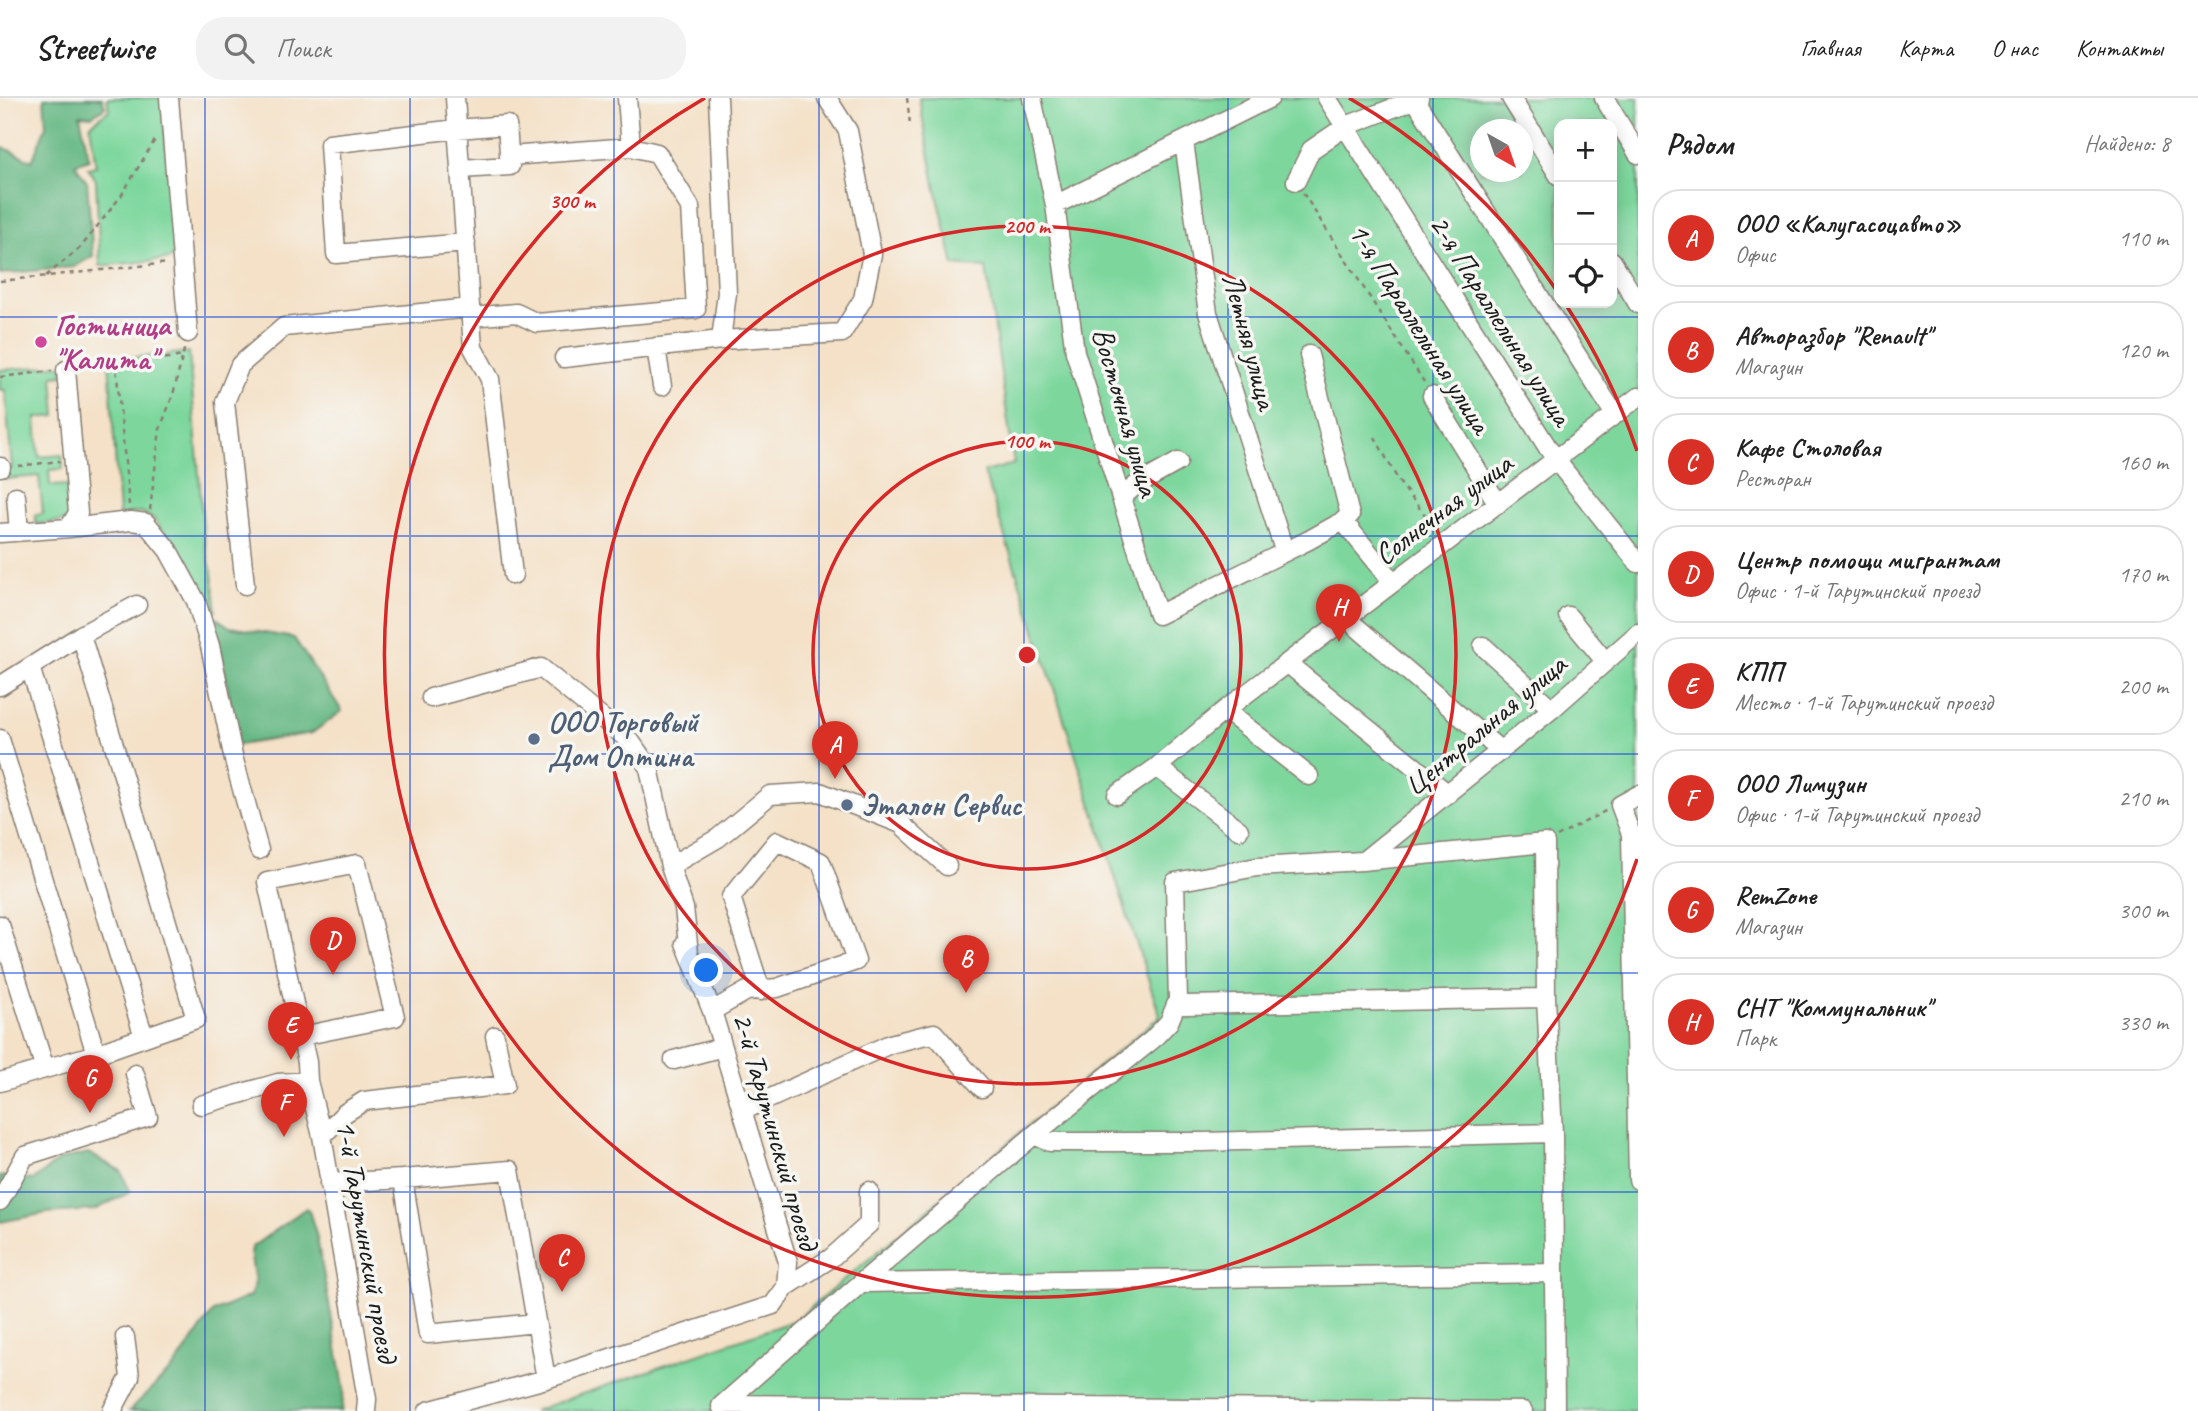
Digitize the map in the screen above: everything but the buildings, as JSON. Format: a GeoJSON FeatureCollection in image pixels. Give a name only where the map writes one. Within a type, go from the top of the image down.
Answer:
{"type":"FeatureCollection","features":[{"type":"Feature","properties":{"kind":"street"},"geometry":{"type":"LineString","coordinates":[[169,98],[188,333]]}},
{"type":"Feature","properties":{"kind":"street"},"geometry":{"type":"LineString","coordinates":[[455,98],[473,348],[489,379],[513,575]]}},
{"type":"Feature","properties":{"kind":"street"},"geometry":{"type":"LineString","coordinates":[[627,98],[631,147]]}},
{"type":"Feature","properties":{"kind":"street"},"geometry":{"type":"LineString","coordinates":[[718,98],[727,293],[721,340]]}},
{"type":"Feature","properties":{"kind":"street"},"geometry":{"type":"LineString","coordinates":[[564,358],[721,340],[842,333],[863,299],[872,254],[848,131],[827,98]]}},
{"type":"Feature","properties":{"kind":"street","name":"Восточная улица"},"geometry":{"type":"LineString","coordinates":[[1032,98],[1055,205],[1074,352],[1158,615],[1284,550]]}},
{"type":"Feature","properties":{"kind":"street"},"geometry":{"type":"LineString","coordinates":[[1055,205],[1270,98]]}},
{"type":"Feature","properties":{"kind":"street","name":"2-я Параллельная улица"},"geometry":{"type":"LineString","coordinates":[[1327,98],[1555,459],[1638,563]]}},
{"type":"Feature","properties":{"kind":"street"},"geometry":{"type":"LineString","coordinates":[[1511,98],[1554,168]]}},
{"type":"Feature","properties":{"kind":"street"},"geometry":{"type":"LineString","coordinates":[[1604,98],[1638,154]]}},
{"type":"Feature","properties":{"kind":"street"},"geometry":{"type":"LineString","coordinates":[[1296,181],[1311,150],[1346,126],[1417,99],[1615,415]]}},
{"type":"Feature","properties":{"kind":"street"},"geometry":{"type":"LineString","coordinates":[[460,169],[510,166],[507,125],[329,144],[336,254],[466,243]]}},
{"type":"Feature","properties":{"kind":"street","name":"Летняя улица"},"geometry":{"type":"LineString","coordinates":[[1184,142],[1208,313],[1284,550]]}},
{"type":"Feature","properties":{"kind":"street"},"geometry":{"type":"LineString","coordinates":[[245,585],[225,401],[240,365],[284,327],[471,313],[516,313],[537,323],[696,309],[691,207],[657,153],[631,147],[509,156]]}},
{"type":"Feature","properties":{"kind":"street"},"geometry":{"type":"LineString","coordinates":[[1617,269],[1638,304]]}},
{"type":"Feature","properties":{"kind":"street"},"geometry":{"type":"LineString","coordinates":[[656,347],[662,386]]}},
{"type":"Feature","properties":{"kind":"street"},"geometry":{"type":"LineString","coordinates":[[1284,550],[1343,522],[1350,515],[1309,355]]}},
{"type":"Feature","properties":{"kind":"street"},"geometry":{"type":"LineString","coordinates":[[66,370],[78,513],[69,528]]}},
{"type":"Feature","properties":{"kind":"street","name":"1-я Параллельная улица"},"geometry":{"type":"LineString","coordinates":[[1432,396],[1498,504]]}},
{"type":"Feature","properties":{"kind":"street","name":"Солнечная улица"},"geometry":{"type":"LineString","coordinates":[[1117,795],[1157,767],[1224,710],[1638,397]]}},
{"type":"Feature","properties":{"kind":"street"},"geometry":{"type":"LineString","coordinates":[[1121,498],[1135,486],[1178,462]]}},
{"type":"Feature","properties":{"kind":"street"},"geometry":{"type":"LineString","coordinates":[[16,496],[19,531]]}},
{"type":"Feature","properties":{"kind":"street"},"geometry":{"type":"LineString","coordinates":[[1343,522],[1393,582]]}},
{"type":"Feature","properties":{"kind":"street"},"geometry":{"type":"LineString","coordinates":[[0,533],[146,523],[167,550],[196,601],[210,646],[234,760],[259,850]]}},
{"type":"Feature","properties":{"kind":"street"},"geometry":{"type":"LineString","coordinates":[[0,686],[81,635],[136,605]]}},
{"type":"Feature","properties":{"kind":"street"},"geometry":{"type":"LineString","coordinates":[[1569,616],[1605,660]]}},
{"type":"Feature","properties":{"kind":"street"},"geometry":{"type":"LineString","coordinates":[[1346,618],[1501,751]]}},
{"type":"Feature","properties":{"kind":"street","name":"Центральная улица"},"geometry":{"type":"LineString","coordinates":[[1367,858],[1552,709],[1638,633]]}},
{"type":"Feature","properties":{"kind":"street"},"geometry":{"type":"LineString","coordinates":[[0,1082],[96,1054],[196,1019],[81,635]]}},
{"type":"Feature","properties":{"kind":"street"},"geometry":{"type":"LineString","coordinates":[[1483,646],[1552,709]]}},
{"type":"Feature","properties":{"kind":"street"},"geometry":{"type":"LineString","coordinates":[[1287,663],[1448,794]]}},
{"type":"Feature","properties":{"kind":"street"},"geometry":{"type":"LineString","coordinates":[[30,667],[144,1037]]}},
{"type":"Feature","properties":{"kind":"street","name":"2-й Тарутинский проезд"},"geometry":{"type":"LineString","coordinates":[[431,698],[541,668],[631,742],[649,768],[670,866],[671,908],[712,1011],[723,1047],[788,1262],[786,1287]]}},
{"type":"Feature","properties":{"kind":"street"},"geometry":{"type":"LineString","coordinates":[[1224,710],[1310,776]]}},
{"type":"Feature","properties":{"kind":"street"},"geometry":{"type":"LineString","coordinates":[[0,739],[96,1054]]}},
{"type":"Feature","properties":{"kind":"street"},"geometry":{"type":"LineString","coordinates":[[1157,767],[1239,830]]}},
{"type":"Feature","properties":{"kind":"street"},"geometry":{"type":"LineString","coordinates":[[670,866],[718,838],[770,796],[820,792],[901,824],[947,866]]}},
{"type":"Feature","properties":{"kind":"street"},"geometry":{"type":"LineString","coordinates":[[1638,794],[1620,805],[1634,834],[1638,1180]]}},
{"type":"Feature","properties":{"kind":"street"},"geometry":{"type":"LineString","coordinates":[[712,1011],[747,991],[761,991],[777,988],[856,961],[821,862],[777,841],[731,897],[761,991]]}},
{"type":"Feature","properties":{"kind":"street"},"geometry":{"type":"LineString","coordinates":[[720,1407],[1034,1135],[1152,1040],[1169,1022],[1178,1000],[1175,882],[1256,867],[1362,862],[1545,843],[1546,998],[1553,1133],[1555,1411]]}},
{"type":"Feature","properties":{"kind":"street","name":"1-й Тарутинский проезд"},"geometry":{"type":"LineString","coordinates":[[302,1036],[395,1017],[357,864],[267,882],[322,1136],[367,1399],[366,1411]]}},
{"type":"Feature","properties":{"kind":"street"},"geometry":{"type":"LineString","coordinates":[[0,925],[45,1069]]}},
{"type":"Feature","properties":{"kind":"street"},"geometry":{"type":"LineString","coordinates":[[1178,1000],[1185,1005],[1546,998]]}},
{"type":"Feature","properties":{"kind":"street"},"geometry":{"type":"LineString","coordinates":[[742,1111],[890,1044],[934,1033],[982,1088]]}},
{"type":"Feature","properties":{"kind":"street"},"geometry":{"type":"LineString","coordinates":[[322,1136],[345,1113],[364,1101],[505,1085],[495,1036]]}},
{"type":"Feature","properties":{"kind":"street"},"geometry":{"type":"LineString","coordinates":[[674,1060],[723,1047]]}},
{"type":"Feature","properties":{"kind":"street"},"geometry":{"type":"LineString","coordinates":[[0,1201],[25,1156],[148,1117],[135,1074]]}},
{"type":"Feature","properties":{"kind":"street"},"geometry":{"type":"LineString","coordinates":[[201,1105],[278,1083],[308,1081]]}},
{"type":"Feature","properties":{"kind":"street"},"geometry":{"type":"LineString","coordinates":[[1034,1135],[1050,1142],[1203,1142],[1553,1133]]}},
{"type":"Feature","properties":{"kind":"street"},"geometry":{"type":"LineString","coordinates":[[329,1183],[510,1170],[546,1379]]}},
{"type":"Feature","properties":{"kind":"street"},"geometry":{"type":"LineString","coordinates":[[403,1179],[428,1334],[536,1324]]}},
{"type":"Feature","properties":{"kind":"street"},"geometry":{"type":"LineString","coordinates":[[428,1411],[546,1379],[773,1305],[786,1287],[831,1258],[869,1224],[869,1191]]}},
{"type":"Feature","properties":{"kind":"street"},"geometry":{"type":"LineString","coordinates":[[861,1283],[1553,1273]]}},
{"type":"Feature","properties":{"kind":"street"},"geometry":{"type":"LineString","coordinates":[[112,1411],[130,1377],[125,1336]]}},
{"type":"Feature","properties":{"kind":"street"},"geometry":{"type":"LineString","coordinates":[[720,1407],[1523,1411]]}},
{"type":"Feature","properties":{"kind":"path"},"geometry":{"type":"LineString","coordinates":[[907,98],[910,124]]}},
{"type":"Feature","properties":{"kind":"path"},"geometry":{"type":"LineString","coordinates":[[46,276],[81,247],[121,196],[154,140],[172,130]]}},
{"type":"Feature","properties":{"kind":"path","name":"1-я Параллельная улица"},"geometry":{"type":"LineString","coordinates":[[1296,181],[1432,396]]}},
{"type":"Feature","properties":{"kind":"path"},"geometry":{"type":"LineString","coordinates":[[0,281],[182,262]]}},
{"type":"Feature","properties":{"kind":"path"},"geometry":{"type":"LineString","coordinates":[[146,523],[160,429],[184,356],[188,333]]}},
{"type":"Feature","properties":{"kind":"path"},"geometry":{"type":"LineString","coordinates":[[130,509],[116,365],[184,356]]}},
{"type":"Feature","properties":{"kind":"path"},"geometry":{"type":"LineString","coordinates":[[0,377],[66,370]]}},
{"type":"Feature","properties":{"kind":"path"},"geometry":{"type":"LineString","coordinates":[[1375,437],[1399,482],[1447,543]]}},
{"type":"Feature","properties":{"kind":"path"},"geometry":{"type":"LineString","coordinates":[[0,467],[73,460]]}},
{"type":"Feature","properties":{"kind":"path"},"geometry":{"type":"LineString","coordinates":[[1545,843],[1620,805]]}},
{"type":"Feature","properties":{"kind":"green space"},"geometry":{"type":"Polygon","coordinates":[[[44,98],[102,98],[105,107],[92,116],[80,115],[89,159],[75,164],[87,182],[93,256],[74,267],[0,274],[0,161],[3,147],[32,161],[46,126],[44,98]]]}},
{"type":"Feature","properties":{"kind":"green space"},"geometry":{"type":"Polygon","coordinates":[[[107,98],[162,98],[175,253],[170,259],[100,266],[96,180],[88,168],[96,166],[90,125],[109,110],[107,98]]]}},
{"type":"Feature","properties":{"kind":"green space"},"geometry":{"type":"Polygon","coordinates":[[[919,98],[1638,98],[1638,1411],[533,1411],[796,1320],[1160,1016],[984,472],[1014,464],[986,268],[954,265],[935,185],[919,98]]]}},
{"type":"Feature","properties":{"kind":"green space"},"geometry":{"type":"Polygon","coordinates":[[[189,352],[204,537],[212,573],[216,612],[154,519],[141,512],[119,515],[109,360],[189,352]]]}},
{"type":"Feature","properties":{"kind":"green space"},"geometry":{"type":"Polygon","coordinates":[[[63,365],[63,375],[53,376],[56,416],[36,418],[39,457],[62,455],[63,469],[49,470],[50,486],[71,485],[73,511],[66,521],[36,524],[35,515],[43,514],[39,476],[7,479],[6,469],[12,468],[5,390],[0,390],[0,370],[63,365]]]}},
{"type":"Feature","properties":{"kind":"green space"},"geometry":{"type":"Polygon","coordinates":[[[215,617],[230,627],[294,638],[342,711],[312,733],[238,745],[215,617]]]}},
{"type":"Feature","properties":{"kind":"green space"},"geometry":{"type":"Polygon","coordinates":[[[88,1153],[121,1171],[130,1192],[95,1210],[47,1213],[0,1222],[0,1176],[34,1180],[59,1160],[88,1153]]]}},
{"type":"Feature","properties":{"kind":"green space"},"geometry":{"type":"Polygon","coordinates":[[[306,1208],[316,1233],[344,1386],[342,1411],[129,1411],[174,1367],[213,1312],[250,1296],[255,1283],[250,1251],[252,1247],[306,1208]]]}},
{"type":"Feature","properties":{"kind":"place","name":"Гостиница \"Калита\""},"geometry":{"type":"Point","coordinates":[41,342]}},
{"type":"Feature","properties":{"kind":"place","name":"СНТ \"Коммунальник\""},"geometry":{"type":"Point","coordinates":[1339,642]}},
{"type":"Feature","properties":{"kind":"place","name":"ООО Торговый Дом Оптина"},"geometry":{"type":"Point","coordinates":[534,739]}},
{"type":"Feature","properties":{"kind":"place","name":"ООО «Калугасоцавто»"},"geometry":{"type":"Point","coordinates":[835,779]}},
{"type":"Feature","properties":{"kind":"place","name":"Эталон Сервис"},"geometry":{"type":"Point","coordinates":[847,805]}},
{"type":"Feature","properties":{"kind":"place","name":"Центр помощи мигрантам"},"geometry":{"type":"Point","coordinates":[333,975]}},
{"type":"Feature","properties":{"kind":"place","name":"Авторазбор \"Renault\""},"geometry":{"type":"Point","coordinates":[966,993]}},
{"type":"Feature","properties":{"kind":"place","name":"КПП"},"geometry":{"type":"Point","coordinates":[291,1060]}},
{"type":"Feature","properties":{"kind":"place","name":"RemZone"},"geometry":{"type":"Point","coordinates":[90,1113]}},
{"type":"Feature","properties":{"kind":"place","name":"ООО Лимузин"},"geometry":{"type":"Point","coordinates":[284,1137]}},
{"type":"Feature","properties":{"kind":"place","name":"Кафе Столовая"},"geometry":{"type":"Point","coordinates":[562,1292]}}]}
